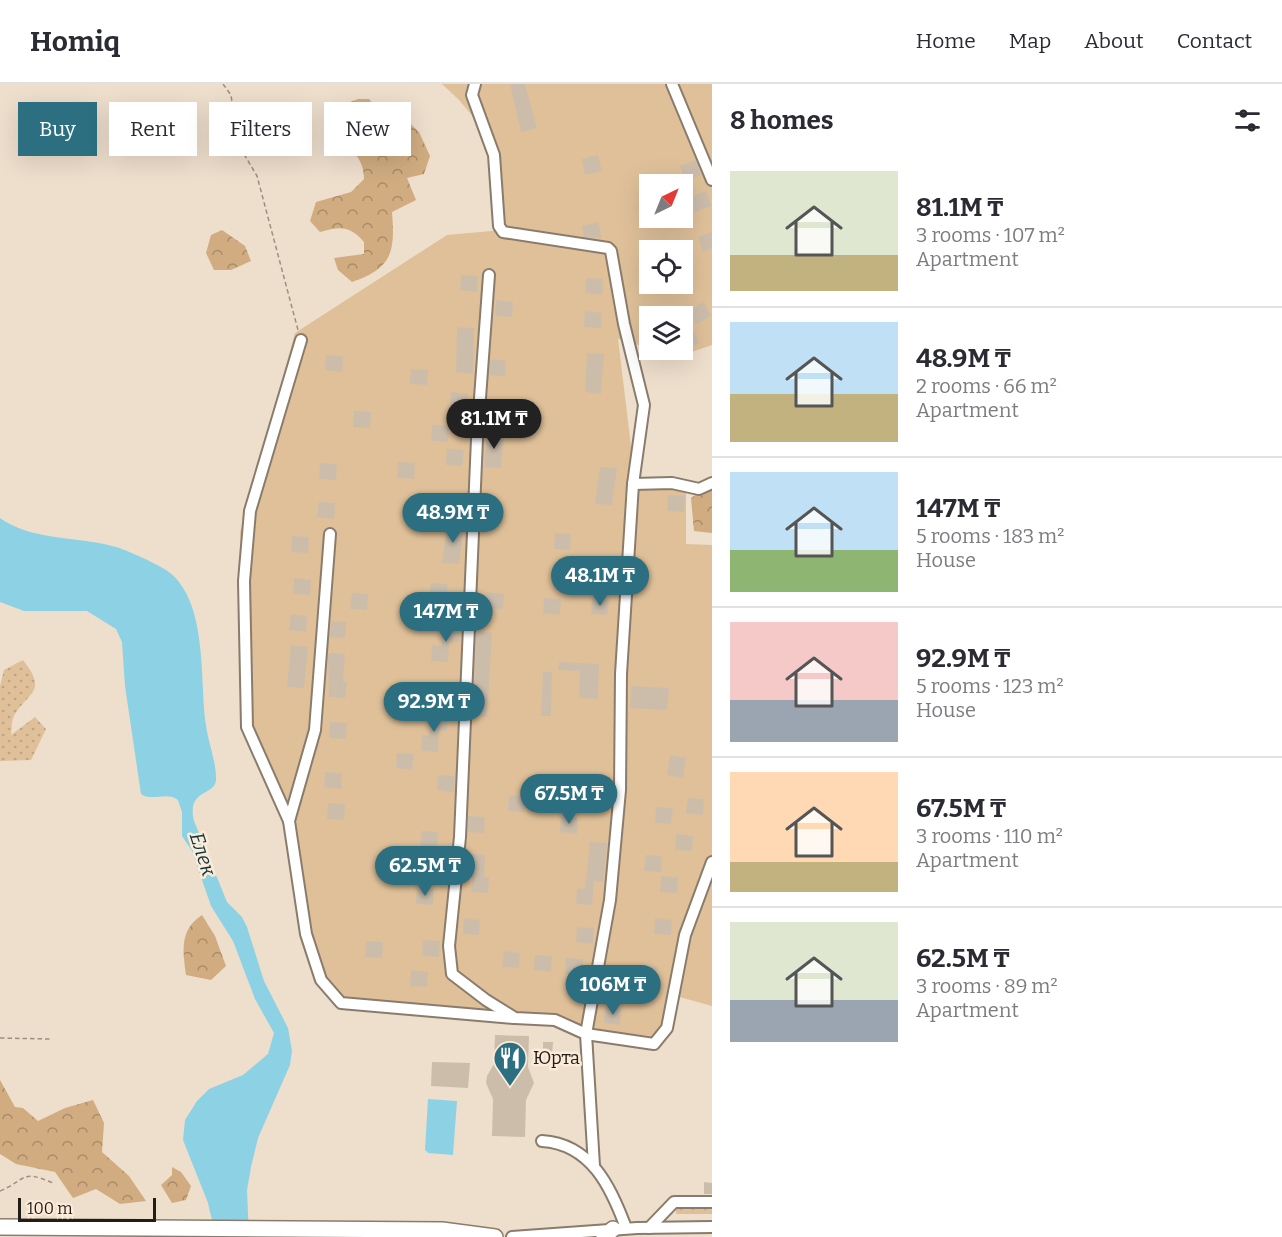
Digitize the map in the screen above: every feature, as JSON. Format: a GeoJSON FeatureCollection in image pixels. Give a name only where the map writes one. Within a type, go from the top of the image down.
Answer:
{"type":"FeatureCollection","features":[{"type":"Feature","properties":{"kind":"highway"},"geometry":{"type":"LineString","coordinates":[[0,1227],[442,1230],[495,1237]]}},
{"type":"Feature","properties":{"kind":"street"},"geometry":{"type":"LineString","coordinates":[[474,84],[472,95],[494,155],[499,226],[503,232],[608,248],[644,405],[633,484],[621,674],[620,790],[610,900],[586,1034],[594,1166]]}},
{"type":"Feature","properties":{"kind":"street"},"geometry":{"type":"LineString","coordinates":[[672,84],[712,180]]}},
{"type":"Feature","properties":{"kind":"street"},"geometry":{"type":"LineString","coordinates":[[489,275],[477,439],[460,837],[449,946],[452,974],[515,1018]]}},
{"type":"Feature","properties":{"kind":"street"},"geometry":{"type":"LineString","coordinates":[[301,340],[250,511],[244,581],[248,726],[289,821],[306,934],[321,980],[341,1004],[555,1020],[586,1034],[654,1044],[667,1028],[685,935],[712,862]]}},
{"type":"Feature","properties":{"kind":"street"},"geometry":{"type":"LineString","coordinates":[[633,484],[672,483],[699,489],[712,483]]}},
{"type":"Feature","properties":{"kind":"street"},"geometry":{"type":"LineString","coordinates":[[289,821],[315,730],[330,534]]}},
{"type":"Feature","properties":{"kind":"street"},"geometry":{"type":"LineString","coordinates":[[542,1141],[560,1142],[576,1149],[594,1166],[617,1205],[614,1232]]}},
{"type":"Feature","properties":{"kind":"street"},"geometry":{"type":"LineString","coordinates":[[649,1228],[674,1202],[712,1202]]}},
{"type":"Feature","properties":{"kind":"street"},"geometry":{"type":"LineString","coordinates":[[512,1237],[649,1228],[712,1227]]}},
{"type":"Feature","properties":{"kind":"path"},"geometry":{"type":"LineString","coordinates":[[223,84],[231,95],[238,144],[257,176],[301,340]]}},
{"type":"Feature","properties":{"kind":"path"},"geometry":{"type":"LineString","coordinates":[[0,1038],[50,1039]]}},
{"type":"Feature","properties":{"kind":"path"},"geometry":{"type":"LineString","coordinates":[[0,1191],[21,1177],[33,1175],[53,1183]]}},
{"type":"Feature","properties":{"kind":"shaded area"},"geometry":{"type":"Polygon","coordinates":[[[442,84],[712,84],[712,345],[693,352],[693,306],[639,306],[639,345],[618,339],[635,479],[686,486],[686,544],[712,545],[712,1006],[676,996],[661,1037],[350,1005],[329,985],[299,932],[288,829],[250,734],[240,532],[295,333],[447,235],[503,230],[491,138],[459,100],[442,84]]]}},
{"type":"Feature","properties":{"kind":"shaded area"},"geometry":{"type":"Polygon","coordinates":[[[23,660],[35,685],[34,691],[14,716],[11,735],[35,717],[46,729],[31,760],[0,761],[0,686],[4,670],[23,660]]]}},
{"type":"Feature","properties":{"kind":"shaded area"},"geometry":{"type":"Polygon","coordinates":[[[676,1207],[712,1207],[712,1214],[676,1214],[676,1207]]]}},
{"type":"Feature","properties":{"kind":"green space"},"geometry":{"type":"Polygon","coordinates":[[[369,99],[372,102],[350,102],[369,99]]]}},
{"type":"Feature","properties":{"kind":"green space"},"geometry":{"type":"Polygon","coordinates":[[[411,124],[419,132],[430,156],[424,174],[407,178],[416,200],[392,212],[393,237],[388,256],[376,271],[352,282],[338,270],[334,258],[364,254],[364,242],[345,229],[320,232],[310,221],[316,202],[351,192],[364,179],[357,156],[411,156],[411,124]]]}},
{"type":"Feature","properties":{"kind":"green space"},"geometry":{"type":"Polygon","coordinates":[[[222,230],[245,246],[251,261],[231,270],[214,270],[206,253],[211,235],[222,230]]]}},
{"type":"Feature","properties":{"kind":"green space"},"geometry":{"type":"Polygon","coordinates":[[[712,484],[712,533],[694,531],[691,498],[712,484]]]}},
{"type":"Feature","properties":{"kind":"green space"},"geometry":{"type":"Polygon","coordinates":[[[202,915],[215,936],[226,966],[211,980],[186,975],[184,942],[186,934],[189,927],[202,915]]]}},
{"type":"Feature","properties":{"kind":"green space"},"geometry":{"type":"Polygon","coordinates":[[[0,1080],[15,1107],[23,1108],[38,1121],[65,1108],[93,1100],[104,1123],[102,1152],[129,1176],[146,1201],[120,1204],[96,1189],[73,1198],[55,1172],[16,1164],[0,1154],[0,1080]]]}},
{"type":"Feature","properties":{"kind":"green space"},"geometry":{"type":"Polygon","coordinates":[[[172,1167],[181,1172],[191,1186],[186,1200],[172,1203],[161,1185],[172,1175],[172,1167]]]}},
{"type":"Feature","properties":{"kind":"water","name":"Елек"},"geometry":{"type":"Polygon","coordinates":[[[0,518],[11,525],[37,534],[104,544],[125,550],[159,566],[175,578],[187,594],[199,637],[206,725],[216,778],[212,788],[198,797],[194,803],[194,821],[227,902],[242,917],[247,927],[264,981],[288,1028],[292,1051],[290,1065],[258,1138],[251,1167],[247,1190],[249,1237],[216,1237],[208,1203],[183,1140],[185,1120],[197,1101],[209,1089],[243,1075],[268,1054],[274,1033],[255,999],[233,941],[211,906],[192,851],[182,836],[182,812],[178,800],[169,796],[150,797],[141,794],[125,686],[122,642],[116,629],[87,611],[24,611],[0,602],[0,518]]]}},
{"type":"Feature","properties":{"kind":"water"},"geometry":{"type":"Polygon","coordinates":[[[428,1099],[457,1101],[453,1155],[428,1153],[425,1150],[428,1099]]]}},
{"type":"Feature","properties":{"kind":"building"},"geometry":{"type":"Polygon","coordinates":[[[510,84],[525,84],[537,128],[521,132],[510,84]]]}},
{"type":"Feature","properties":{"kind":"building"},"geometry":{"type":"Polygon","coordinates":[[[598,155],[602,171],[585,175],[582,159],[598,155]]]}},
{"type":"Feature","properties":{"kind":"building"},"geometry":{"type":"Polygon","coordinates":[[[696,160],[701,175],[693,178],[693,174],[683,174],[680,166],[696,160]]]}},
{"type":"Feature","properties":{"kind":"building"},"geometry":{"type":"Polygon","coordinates":[[[706,191],[711,206],[695,212],[693,196],[706,191]]]}},
{"type":"Feature","properties":{"kind":"building"},"geometry":{"type":"Polygon","coordinates":[[[598,222],[602,238],[584,237],[582,226],[598,222]]]}},
{"type":"Feature","properties":{"kind":"building"},"geometry":{"type":"Polygon","coordinates":[[[712,232],[712,248],[703,252],[698,237],[712,232]]]}},
{"type":"Feature","properties":{"kind":"building"},"geometry":{"type":"Polygon","coordinates":[[[461,275],[478,276],[477,292],[460,290],[461,275]]]}},
{"type":"Feature","properties":{"kind":"building"},"geometry":{"type":"Polygon","coordinates":[[[586,278],[603,279],[602,295],[585,293],[586,278]]]}},
{"type":"Feature","properties":{"kind":"building"},"geometry":{"type":"Polygon","coordinates":[[[496,300],[513,302],[512,317],[495,316],[496,300]]]}},
{"type":"Feature","properties":{"kind":"building"},"geometry":{"type":"Polygon","coordinates":[[[704,302],[711,316],[696,324],[693,318],[693,308],[704,302]]]}},
{"type":"Feature","properties":{"kind":"building"},"geometry":{"type":"Polygon","coordinates":[[[585,311],[602,313],[601,328],[584,327],[585,311]]]}},
{"type":"Feature","properties":{"kind":"building"},"geometry":{"type":"Polygon","coordinates":[[[457,327],[474,328],[473,374],[456,372],[457,327]]]}},
{"type":"Feature","properties":{"kind":"building"},"geometry":{"type":"Polygon","coordinates":[[[693,331],[699,343],[693,346],[693,331]]]}},
{"type":"Feature","properties":{"kind":"building"},"geometry":{"type":"Polygon","coordinates":[[[587,353],[604,354],[601,394],[585,392],[587,353]]]}},
{"type":"Feature","properties":{"kind":"building"},"geometry":{"type":"Polygon","coordinates":[[[326,355],[343,356],[342,372],[325,370],[326,355]]]}},
{"type":"Feature","properties":{"kind":"building"},"geometry":{"type":"Polygon","coordinates":[[[490,359],[506,361],[505,376],[489,375],[490,359]]]}},
{"type":"Feature","properties":{"kind":"building"},"geometry":{"type":"Polygon","coordinates":[[[411,369],[428,370],[427,385],[410,384],[411,369]]]}},
{"type":"Feature","properties":{"kind":"building"},"geometry":{"type":"Polygon","coordinates":[[[451,392],[468,394],[467,409],[450,408],[451,392]]]}},
{"type":"Feature","properties":{"kind":"building"},"geometry":{"type":"Polygon","coordinates":[[[354,411],[371,412],[370,428],[353,427],[354,411]]]}},
{"type":"Feature","properties":{"kind":"building"},"geometry":{"type":"Polygon","coordinates":[[[432,425],[449,426],[448,442],[431,441],[432,425]]]}},
{"type":"Feature","properties":{"kind":"building"},"geometry":{"type":"Polygon","coordinates":[[[487,431],[504,432],[501,468],[484,467],[487,431]]]}},
{"type":"Feature","properties":{"kind":"building"},"geometry":{"type":"Polygon","coordinates":[[[447,449],[464,450],[462,466],[446,465],[447,449]]]}},
{"type":"Feature","properties":{"kind":"building"},"geometry":{"type":"Polygon","coordinates":[[[398,462],[415,463],[414,479],[397,478],[398,462]]]}},
{"type":"Feature","properties":{"kind":"building"},"geometry":{"type":"Polygon","coordinates":[[[320,463],[337,464],[336,480],[319,479],[320,463]]]}},
{"type":"Feature","properties":{"kind":"building"},"geometry":{"type":"Polygon","coordinates":[[[600,467],[617,468],[612,505],[595,504],[600,467]]]}},
{"type":"Feature","properties":{"kind":"building"},"geometry":{"type":"Polygon","coordinates":[[[668,495],[685,496],[684,512],[667,511],[668,495]]]}},
{"type":"Feature","properties":{"kind":"building"},"geometry":{"type":"Polygon","coordinates":[[[319,502],[335,503],[334,519],[317,517],[319,502]]]}},
{"type":"Feature","properties":{"kind":"building"},"geometry":{"type":"Polygon","coordinates":[[[481,513],[497,514],[496,530],[481,529],[481,513]]]}},
{"type":"Feature","properties":{"kind":"building"},"geometry":{"type":"Polygon","coordinates":[[[448,523],[464,525],[459,564],[442,563],[448,523]]]}},
{"type":"Feature","properties":{"kind":"building"},"geometry":{"type":"Polygon","coordinates":[[[555,533],[571,534],[570,550],[554,549],[555,533]]]}},
{"type":"Feature","properties":{"kind":"building"},"geometry":{"type":"Polygon","coordinates":[[[292,536],[309,537],[308,553],[291,552],[292,536]]]}},
{"type":"Feature","properties":{"kind":"building"},"geometry":{"type":"Polygon","coordinates":[[[294,578],[311,580],[310,595],[293,594],[294,578]]]}},
{"type":"Feature","properties":{"kind":"building"},"geometry":{"type":"Polygon","coordinates":[[[431,583],[448,584],[442,622],[425,621],[431,583]]]}},
{"type":"Feature","properties":{"kind":"building"},"geometry":{"type":"Polygon","coordinates":[[[487,592],[504,594],[503,609],[486,608],[487,592]]]}},
{"type":"Feature","properties":{"kind":"building"},"geometry":{"type":"Polygon","coordinates":[[[352,593],[368,594],[367,610],[350,609],[352,593]]]}},
{"type":"Feature","properties":{"kind":"building"},"geometry":{"type":"Polygon","coordinates":[[[544,598],[561,599],[560,615],[543,613],[544,598]]]}},
{"type":"Feature","properties":{"kind":"building"},"geometry":{"type":"Polygon","coordinates":[[[592,598],[609,600],[607,615],[591,614],[592,598]]]}},
{"type":"Feature","properties":{"kind":"building"},"geometry":{"type":"Polygon","coordinates":[[[291,614],[307,616],[306,632],[289,630],[291,614]]]}},
{"type":"Feature","properties":{"kind":"building"},"geometry":{"type":"Polygon","coordinates":[[[331,621],[346,622],[345,638],[330,637],[331,621]]]}},
{"type":"Feature","properties":{"kind":"building"},"geometry":{"type":"Polygon","coordinates":[[[443,625],[460,626],[459,642],[449,642],[448,662],[431,661],[432,645],[442,646],[443,625]]]}},
{"type":"Feature","properties":{"kind":"building"},"geometry":{"type":"Polygon","coordinates":[[[476,631],[492,633],[487,717],[473,716],[476,631]]]}},
{"type":"Feature","properties":{"kind":"building"},"geometry":{"type":"Polygon","coordinates":[[[291,645],[308,647],[304,688],[287,687],[291,645]]]}},
{"type":"Feature","properties":{"kind":"building"},"geometry":{"type":"Polygon","coordinates":[[[328,653],[345,654],[343,682],[347,682],[345,698],[329,697],[328,653]]]}},
{"type":"Feature","properties":{"kind":"building"},"geometry":{"type":"Polygon","coordinates":[[[559,662],[599,664],[598,699],[579,698],[580,671],[558,670],[559,662]]]}},
{"type":"Feature","properties":{"kind":"building"},"geometry":{"type":"Polygon","coordinates":[[[543,672],[552,672],[551,716],[541,716],[543,672]]]}},
{"type":"Feature","properties":{"kind":"building"},"geometry":{"type":"Polygon","coordinates":[[[631,686],[669,688],[667,710],[630,708],[631,686]]]}},
{"type":"Feature","properties":{"kind":"building"},"geometry":{"type":"Polygon","coordinates":[[[431,714],[448,715],[447,731],[439,730],[438,752],[421,751],[422,735],[429,736],[431,714]]]}},
{"type":"Feature","properties":{"kind":"building"},"geometry":{"type":"Polygon","coordinates":[[[330,722],[347,723],[346,739],[329,738],[330,722]]]}},
{"type":"Feature","properties":{"kind":"building"},"geometry":{"type":"Polygon","coordinates":[[[397,753],[414,754],[412,770],[396,768],[397,753]]]}},
{"type":"Feature","properties":{"kind":"building"},"geometry":{"type":"Polygon","coordinates":[[[670,755],[686,758],[683,778],[667,775],[670,755]]]}},
{"type":"Feature","properties":{"kind":"building"},"geometry":{"type":"Polygon","coordinates":[[[325,772],[342,773],[341,789],[324,787],[325,772]]]}},
{"type":"Feature","properties":{"kind":"building"},"geometry":{"type":"Polygon","coordinates":[[[438,775],[455,776],[454,792],[437,790],[438,775]]]}},
{"type":"Feature","properties":{"kind":"building"},"geometry":{"type":"Polygon","coordinates":[[[509,795],[525,797],[524,812],[508,811],[509,795]]]}},
{"type":"Feature","properties":{"kind":"building"},"geometry":{"type":"Polygon","coordinates":[[[688,798],[704,799],[703,815],[686,813],[688,798]]]}},
{"type":"Feature","properties":{"kind":"building"},"geometry":{"type":"Polygon","coordinates":[[[328,803],[345,804],[344,820],[327,819],[328,803]]]}},
{"type":"Feature","properties":{"kind":"building"},"geometry":{"type":"Polygon","coordinates":[[[656,807],[673,808],[671,824],[655,823],[656,807]]]}},
{"type":"Feature","properties":{"kind":"building"},"geometry":{"type":"Polygon","coordinates":[[[468,816],[485,817],[484,833],[468,832],[468,816]]]}},
{"type":"Feature","properties":{"kind":"building"},"geometry":{"type":"Polygon","coordinates":[[[561,816],[578,818],[577,834],[560,832],[561,816]]]}},
{"type":"Feature","properties":{"kind":"building"},"geometry":{"type":"Polygon","coordinates":[[[422,831],[438,832],[437,848],[420,847],[422,831]]]}},
{"type":"Feature","properties":{"kind":"building"},"geometry":{"type":"Polygon","coordinates":[[[676,834],[693,836],[692,851],[675,850],[676,834]]]}},
{"type":"Feature","properties":{"kind":"building"},"geometry":{"type":"Polygon","coordinates":[[[590,842],[607,843],[603,882],[594,881],[592,905],[576,904],[577,888],[585,889],[590,842]]]}},
{"type":"Feature","properties":{"kind":"building"},"geometry":{"type":"Polygon","coordinates":[[[469,853],[485,855],[484,877],[489,877],[488,893],[471,892],[473,870],[468,869],[469,853]]]}},
{"type":"Feature","properties":{"kind":"building"},"geometry":{"type":"Polygon","coordinates":[[[646,855],[662,856],[661,872],[644,871],[646,855]]]}},
{"type":"Feature","properties":{"kind":"building"},"geometry":{"type":"Polygon","coordinates":[[[661,876],[678,877],[677,893],[660,892],[661,876]]]}},
{"type":"Feature","properties":{"kind":"building"},"geometry":{"type":"Polygon","coordinates":[[[417,888],[434,889],[433,905],[416,904],[417,888]]]}},
{"type":"Feature","properties":{"kind":"building"},"geometry":{"type":"Polygon","coordinates":[[[464,918],[480,920],[479,935],[463,934],[464,918]]]}},
{"type":"Feature","properties":{"kind":"building"},"geometry":{"type":"Polygon","coordinates":[[[655,918],[672,920],[671,935],[654,934],[655,918]]]}},
{"type":"Feature","properties":{"kind":"building"},"geometry":{"type":"Polygon","coordinates":[[[577,927],[594,928],[593,944],[576,942],[577,927]]]}},
{"type":"Feature","properties":{"kind":"building"},"geometry":{"type":"Polygon","coordinates":[[[423,940],[440,941],[439,957],[422,956],[423,940]]]}},
{"type":"Feature","properties":{"kind":"building"},"geometry":{"type":"Polygon","coordinates":[[[366,941],[383,942],[382,958],[365,957],[366,941]]]}},
{"type":"Feature","properties":{"kind":"building"},"geometry":{"type":"Polygon","coordinates":[[[504,951],[520,953],[519,968],[502,967],[504,951]]]}},
{"type":"Feature","properties":{"kind":"building"},"geometry":{"type":"Polygon","coordinates":[[[535,955],[552,956],[551,972],[534,970],[535,955]]]}},
{"type":"Feature","properties":{"kind":"building"},"geometry":{"type":"Polygon","coordinates":[[[566,958],[583,959],[582,975],[565,974],[566,958]]]}},
{"type":"Feature","properties":{"kind":"building"},"geometry":{"type":"Polygon","coordinates":[[[640,966],[657,967],[656,983],[639,982],[640,966]]]}},
{"type":"Feature","properties":{"kind":"building"},"geometry":{"type":"Polygon","coordinates":[[[411,970],[428,972],[427,987],[410,986],[411,970]]]}},
{"type":"Feature","properties":{"kind":"building"},"geometry":{"type":"Polygon","coordinates":[[[605,1008],[621,1009],[620,1025],[604,1023],[605,1008]]]}},
{"type":"Feature","properties":{"kind":"building","name":"Юрта"},"geometry":{"type":"Polygon","coordinates":[[[495,1035],[529,1036],[528,1067],[534,1083],[526,1100],[525,1137],[492,1136],[493,1099],[486,1083],[494,1064],[495,1035]]]}},
{"type":"Feature","properties":{"kind":"building"},"geometry":{"type":"Polygon","coordinates":[[[543,1042],[553,1042],[552,1055],[543,1055],[543,1042]]]}},
{"type":"Feature","properties":{"kind":"building"},"geometry":{"type":"Polygon","coordinates":[[[432,1062],[470,1063],[468,1088],[431,1086],[432,1062]]]}},
{"type":"Feature","properties":{"kind":"building"},"geometry":{"type":"Polygon","coordinates":[[[704,1182],[712,1183],[712,1194],[704,1194],[704,1182]]]}},
{"type":"Feature","properties":{"kind":"place","name":"Юрта"},"geometry":{"type":"Point","coordinates":[510,1087]}}]}
